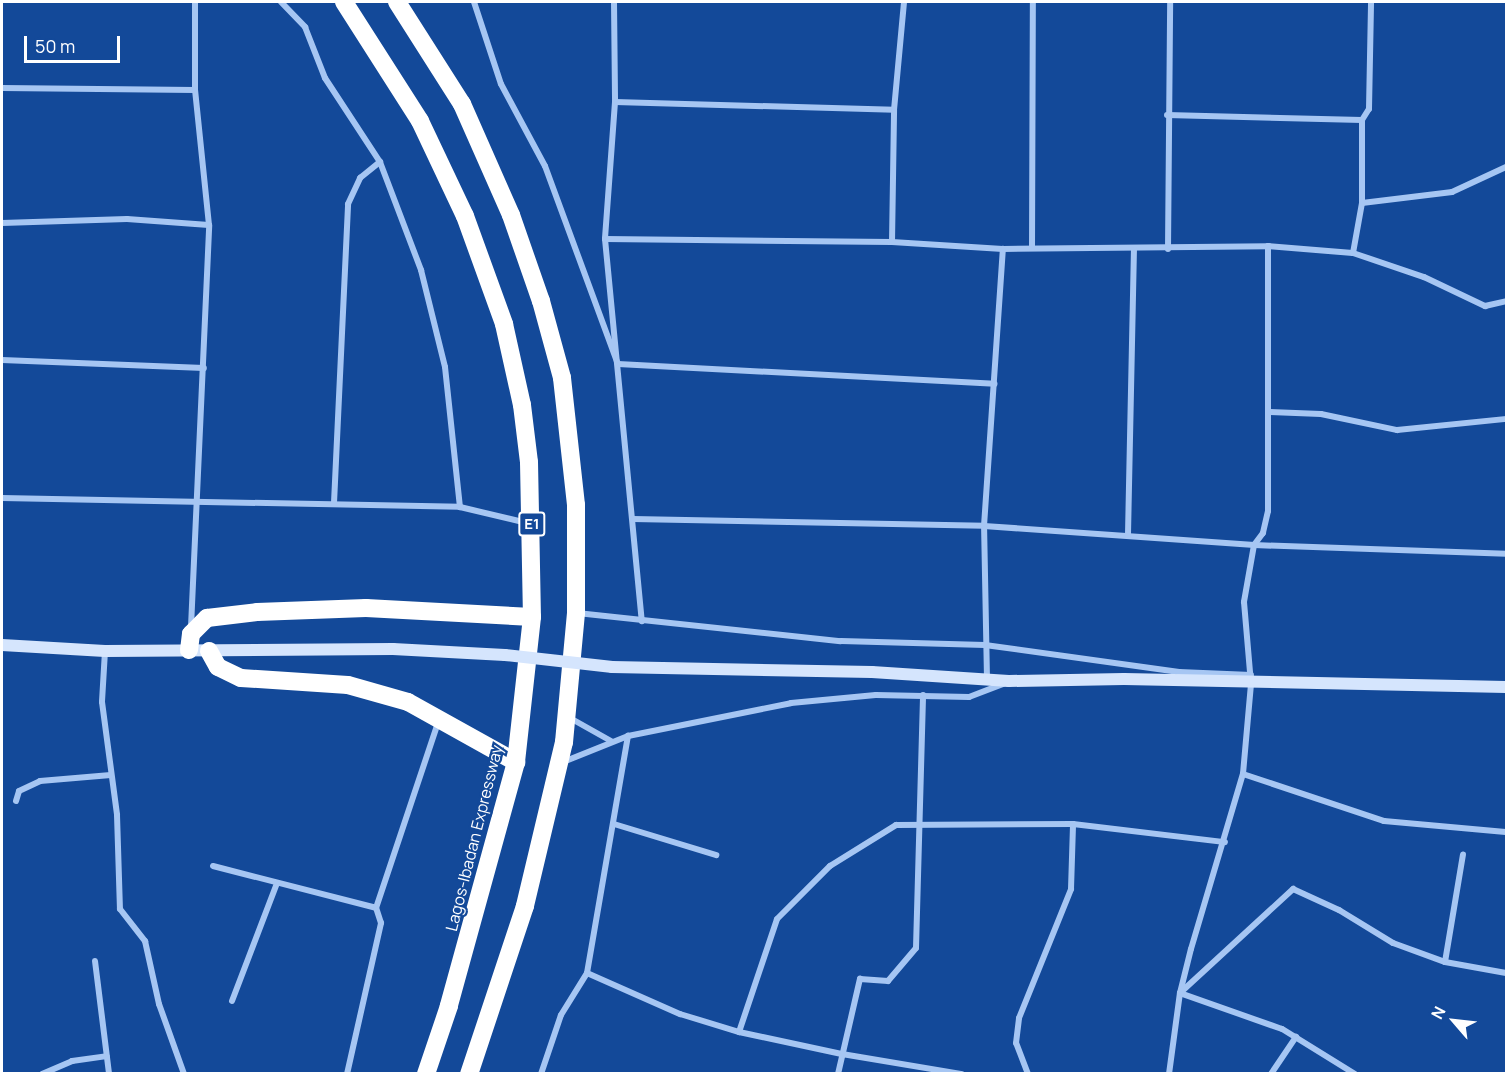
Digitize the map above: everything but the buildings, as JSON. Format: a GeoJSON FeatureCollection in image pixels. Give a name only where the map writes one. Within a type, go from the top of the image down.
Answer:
{"type":"FeatureCollection","features":[{"type":"Feature","properties":{"kind":"highway","name":"Lagos-Ibadan Expressway"},"geometry":{"type":"LineString","coordinates":[[344,2],[420,121],[465,216],[504,324],[522,405],[532,524],[532,616],[516,762],[449,1006],[426,1074]]}},
{"type":"Feature","properties":{"kind":"highway"},"geometry":{"type":"LineString","coordinates":[[397,2],[462,104],[510,215],[541,301],[562,378],[576,505],[576,612],[558,764],[525,906],[469,1074]]}},
{"type":"Feature","properties":{"kind":"highway"},"geometry":{"type":"LineString","coordinates":[[190,642],[207,618],[256,612],[366,608],[532,616]]}},
{"type":"Feature","properties":{"kind":"highway"},"geometry":{"type":"LineString","coordinates":[[209,651],[218,667],[230,675],[348,685],[408,702],[516,762]]}},
{"type":"Feature","properties":{"kind":"main road"},"geometry":{"type":"LineString","coordinates":[[2,645],[105,651],[190,642],[209,651],[393,649],[504,655],[612,667],[872,672],[1009,681],[1251,679],[1506,687]]}},
{"type":"Feature","properties":{"kind":"street"},"geometry":{"type":"LineString","coordinates":[[190,642],[209,225],[195,90],[195,2]]}},
{"type":"Feature","properties":{"kind":"street"},"geometry":{"type":"LineString","coordinates":[[281,2],[305,27],[325,78],[380,162],[421,270],[445,367],[460,507]]}},
{"type":"Feature","properties":{"kind":"street"},"geometry":{"type":"LineString","coordinates":[[474,2],[501,84],[545,166],[618,364]]}},
{"type":"Feature","properties":{"kind":"street"},"geometry":{"type":"LineString","coordinates":[[614,2],[615,102],[605,239],[642,621]]}},
{"type":"Feature","properties":{"kind":"street"},"geometry":{"type":"LineString","coordinates":[[892,243],[894,110],[904,2]]}},
{"type":"Feature","properties":{"kind":"street"},"geometry":{"type":"LineString","coordinates":[[1032,248],[1033,2]]}},
{"type":"Feature","properties":{"kind":"street"},"geometry":{"type":"LineString","coordinates":[[1168,249],[1167,115],[1170,2]]}},
{"type":"Feature","properties":{"kind":"street"},"geometry":{"type":"LineString","coordinates":[[1353,253],[1362,203],[1362,120],[1369,108],[1371,2]]}},
{"type":"Feature","properties":{"kind":"street"},"geometry":{"type":"LineString","coordinates":[[2,88],[195,90]]}},
{"type":"Feature","properties":{"kind":"street"},"geometry":{"type":"LineString","coordinates":[[615,102],[894,110]]}},
{"type":"Feature","properties":{"kind":"street"},"geometry":{"type":"LineString","coordinates":[[1167,115],[1362,120]]}},
{"type":"Feature","properties":{"kind":"street"},"geometry":{"type":"LineString","coordinates":[[334,503],[348,204],[360,178],[380,162]]}},
{"type":"Feature","properties":{"kind":"street"},"geometry":{"type":"LineString","coordinates":[[1362,203],[1452,192],[1506,167]]}},
{"type":"Feature","properties":{"kind":"street"},"geometry":{"type":"LineString","coordinates":[[2,223],[127,219],[209,225]]}},
{"type":"Feature","properties":{"kind":"street"},"geometry":{"type":"LineString","coordinates":[[605,239],[892,243],[1003,249],[1134,250],[1268,246],[1353,253],[1424,277],[1485,306],[1506,301]]}},
{"type":"Feature","properties":{"kind":"street"},"geometry":{"type":"LineString","coordinates":[[1169,1074],[1180,993],[1243,774],[1251,679],[1244,602],[1254,545],[1263,533],[1268,511],[1270,412],[1268,246]]}},
{"type":"Feature","properties":{"kind":"street"},"geometry":{"type":"LineString","coordinates":[[987,680],[984,526],[1003,249]]}},
{"type":"Feature","properties":{"kind":"street"},"geometry":{"type":"LineString","coordinates":[[1128,534],[1134,250]]}},
{"type":"Feature","properties":{"kind":"street"},"geometry":{"type":"LineString","coordinates":[[2,360],[204,368]]}},
{"type":"Feature","properties":{"kind":"street"},"geometry":{"type":"LineString","coordinates":[[618,364],[994,384]]}},
{"type":"Feature","properties":{"kind":"street"},"geometry":{"type":"LineString","coordinates":[[1270,412],[1321,414],[1397,430],[1506,418]]}},
{"type":"Feature","properties":{"kind":"street"},"geometry":{"type":"LineString","coordinates":[[2,498],[460,507],[532,524]]}},
{"type":"Feature","properties":{"kind":"street"},"geometry":{"type":"LineString","coordinates":[[633,519],[984,526],[1128,534],[1254,545],[1506,554]]}},
{"type":"Feature","properties":{"kind":"street"},"geometry":{"type":"LineString","coordinates":[[576,612],[841,641],[985,645],[1179,672],[1251,679]]}},
{"type":"Feature","properties":{"kind":"street"},"geometry":{"type":"LineString","coordinates":[[105,651],[102,702],[111,775],[120,909],[145,941],[159,1004],[184,1074]]}},
{"type":"Feature","properties":{"kind":"street"},"geometry":{"type":"LineString","coordinates":[[558,764],[628,736],[791,703],[923,695],[969,697],[1009,681]]}},
{"type":"Feature","properties":{"kind":"street"},"geometry":{"type":"LineString","coordinates":[[838,1074],[860,980],[888,981],[916,948],[923,695]]}},
{"type":"Feature","properties":{"kind":"street"},"geometry":{"type":"LineString","coordinates":[[565,715],[611,741]]}},
{"type":"Feature","properties":{"kind":"street"},"geometry":{"type":"LineString","coordinates":[[347,1074],[381,923],[376,908],[439,719]]}},
{"type":"Feature","properties":{"kind":"street"},"geometry":{"type":"LineString","coordinates":[[541,1074],[561,1015],[587,974],[628,736]]}},
{"type":"Feature","properties":{"kind":"street"},"geometry":{"type":"LineString","coordinates":[[1243,774],[1384,821],[1506,832]]}},
{"type":"Feature","properties":{"kind":"street"},"geometry":{"type":"LineString","coordinates":[[16,801],[19,791],[40,781],[111,775]]}},
{"type":"Feature","properties":{"kind":"street"},"geometry":{"type":"LineString","coordinates":[[739,1032],[777,918],[790,902],[830,866],[896,825],[921,823],[1073,824],[1225,842]]}},
{"type":"Feature","properties":{"kind":"street"},"geometry":{"type":"LineString","coordinates":[[614,824],[716,855]]}},
{"type":"Feature","properties":{"kind":"street"},"geometry":{"type":"LineString","coordinates":[[1028,1074],[1016,1043],[1019,1018],[1071,889],[1073,824]]}},
{"type":"Feature","properties":{"kind":"street"},"geometry":{"type":"LineString","coordinates":[[1445,962],[1463,854]]}},
{"type":"Feature","properties":{"kind":"street"},"geometry":{"type":"LineString","coordinates":[[213,866],[376,908]]}},
{"type":"Feature","properties":{"kind":"street"},"geometry":{"type":"LineString","coordinates":[[232,1001],[277,883]]}},
{"type":"Feature","properties":{"kind":"street"},"geometry":{"type":"LineString","coordinates":[[1180,993],[1293,889],[1339,910],[1393,943],[1445,962],[1506,973]]}},
{"type":"Feature","properties":{"kind":"street"},"geometry":{"type":"LineString","coordinates":[[95,961],[109,1074]]}},
{"type":"Feature","properties":{"kind":"street"},"geometry":{"type":"LineString","coordinates":[[587,974],[680,1014],[739,1032],[842,1054],[962,1074]]}},
{"type":"Feature","properties":{"kind":"street"},"geometry":{"type":"LineString","coordinates":[[1180,993],[1296,1037],[1355,1074]]}},
{"type":"Feature","properties":{"kind":"street"},"geometry":{"type":"LineString","coordinates":[[1271,1074],[1296,1037]]}},
{"type":"Feature","properties":{"kind":"street"},"geometry":{"type":"LineString","coordinates":[[42,1074],[72,1060],[107,1056]]}}]}
